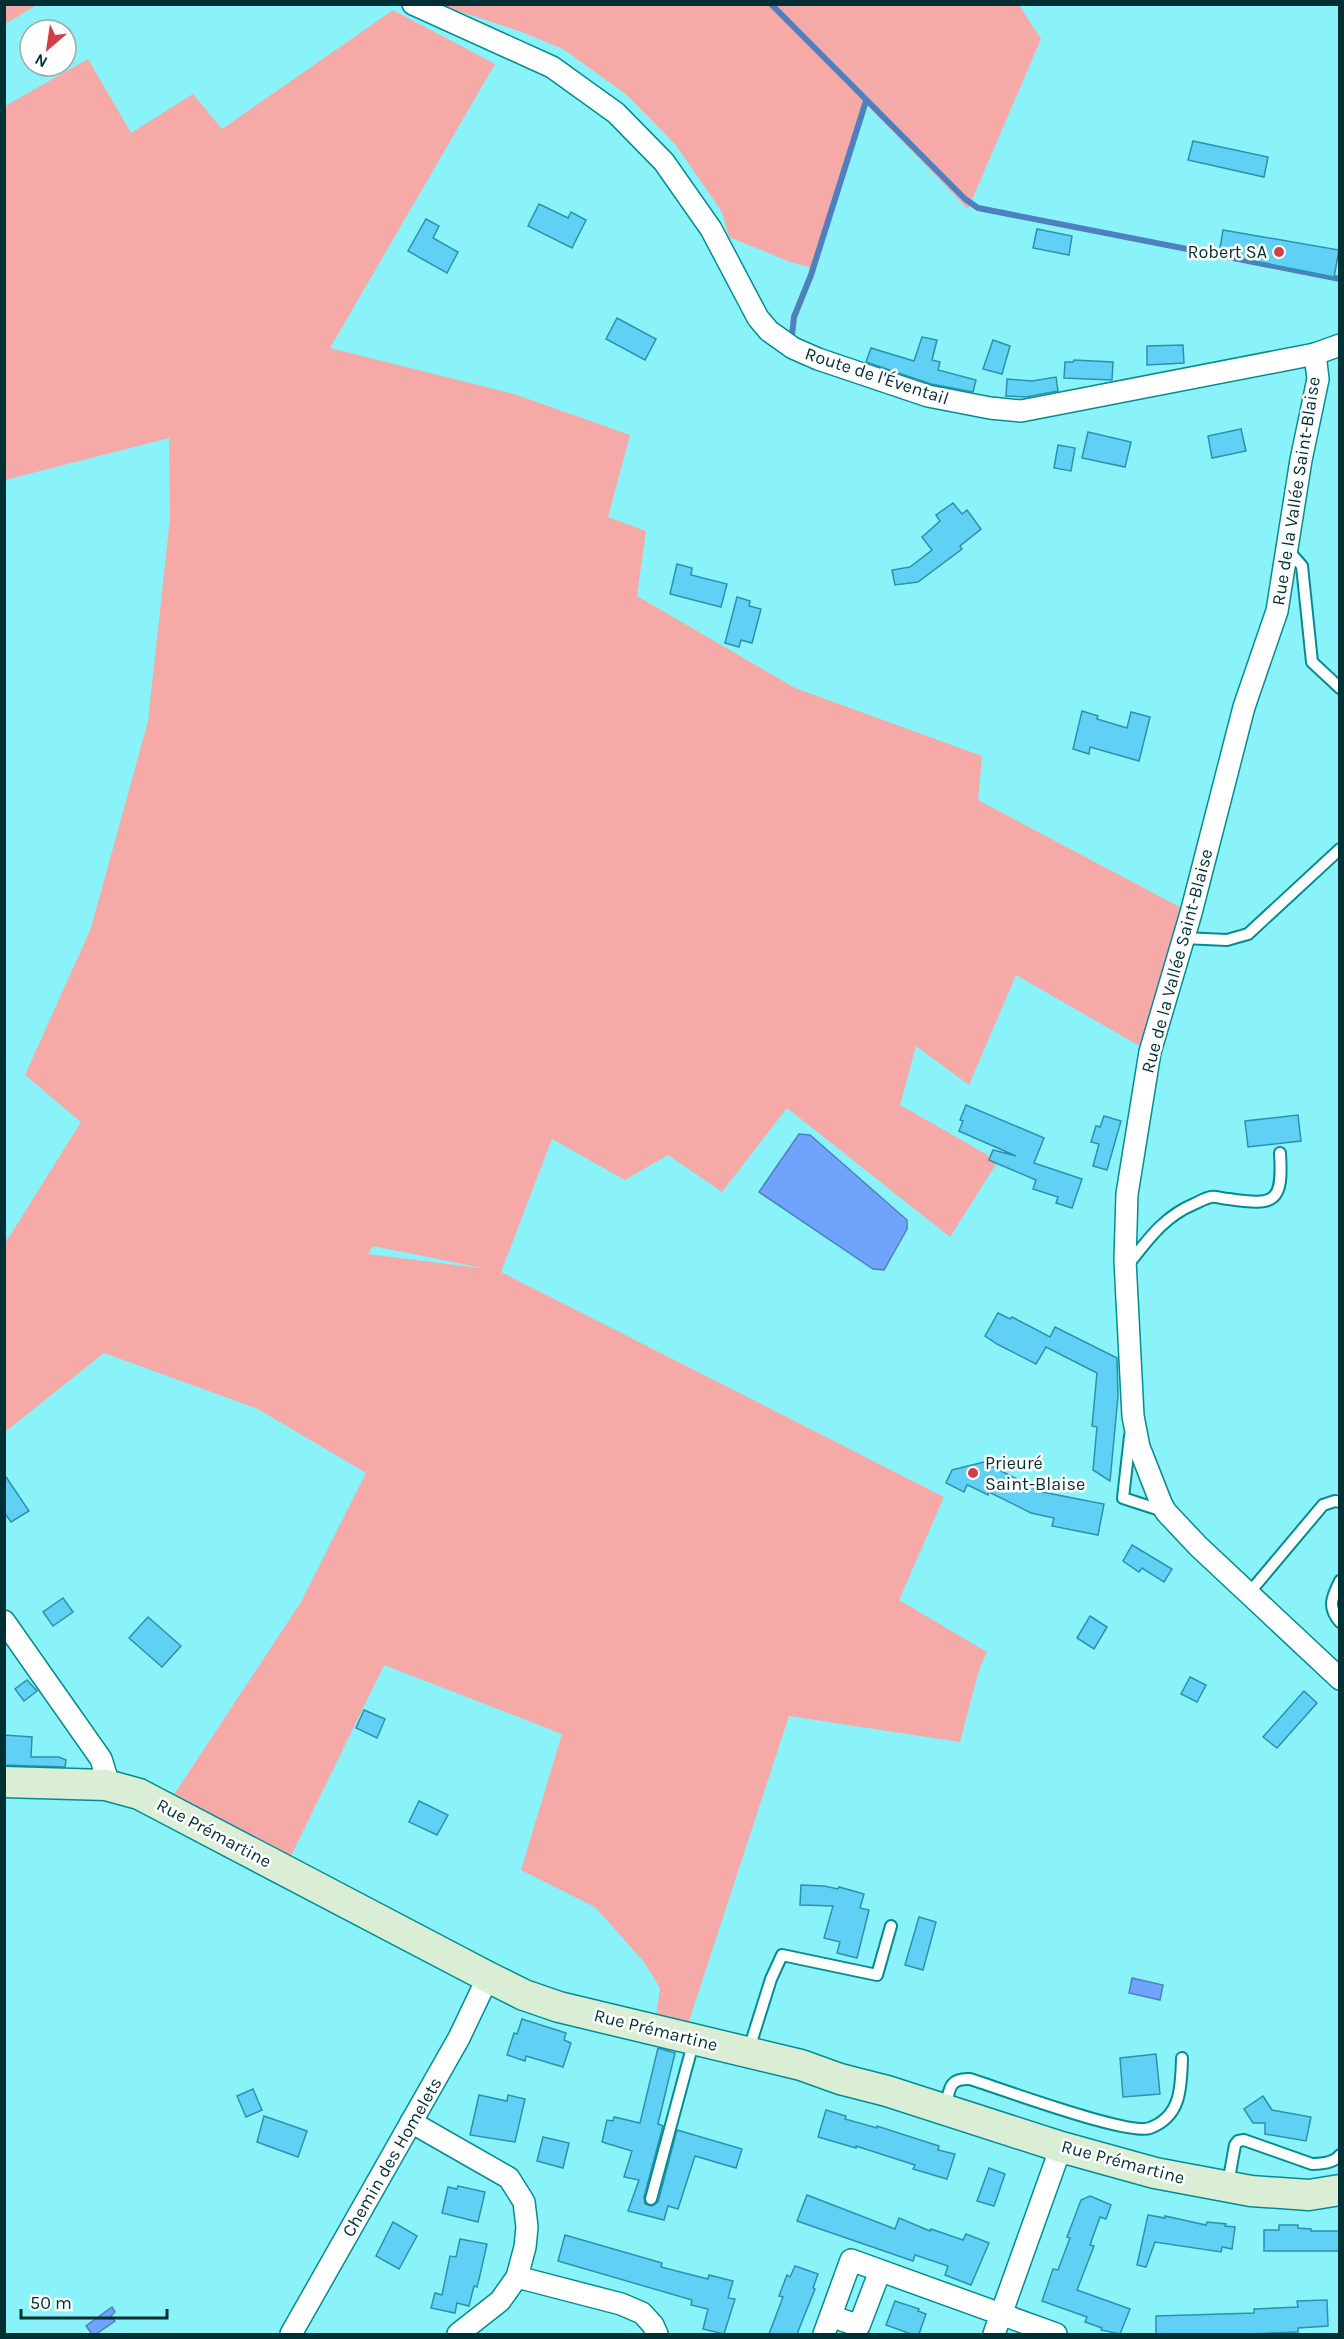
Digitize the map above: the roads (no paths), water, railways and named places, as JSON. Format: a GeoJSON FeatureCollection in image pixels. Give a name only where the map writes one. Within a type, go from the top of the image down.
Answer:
{"type":"FeatureCollection","features":[{"type":"Feature","properties":{"kind":"street","name":"Route de l'Éventail"},"geometry":{"type":"LineString","coordinates":[[412,4],[552,67],[616,113],[664,162],[711,229],[746,299],[769,331],[793,348],[818,359],[928,396],[990,408],[1021,411],[1315,354],[1340,345]]}},
{"type":"Feature","properties":{"kind":"street","name":"Rue de la Vallée Saint-Blaise"},"geometry":{"type":"LineString","coordinates":[[1315,354],[1318,379],[1277,611],[1244,707],[1183,938],[1150,1052],[1127,1194],[1125,1269],[1133,1416],[1139,1448],[1166,1512],[1340,1679]]}},
{"type":"Feature","properties":{"kind":"street"},"geometry":{"type":"LineString","coordinates":[[4,1621],[101,1759],[106,1775],[106,1785]]}},
{"type":"Feature","properties":{"kind":"street","name":"Rue Prémartine"},"geometry":{"type":"LineString","coordinates":[[4,1782],[106,1785],[139,1794],[488,1977],[524,1995],[559,2007],[801,2065],[1060,2147],[1155,2173],[1251,2192],[1309,2194],[1340,2190]]}},
{"type":"Feature","properties":{"kind":"street","name":"Chemin des Homelets"},"geometry":{"type":"LineString","coordinates":[[291,2334],[459,2038],[488,1977]]}},
{"type":"Feature","properties":{"kind":"street"},"geometry":{"type":"LineString","coordinates":[[411,2122],[509,2178],[524,2202],[525,2247],[517,2277],[500,2301],[458,2334]]}},
{"type":"Feature","properties":{"kind":"street"},"geometry":{"type":"LineString","coordinates":[[997,2325],[1060,2147]]}},
{"type":"Feature","properties":{"kind":"street"},"geometry":{"type":"LineString","coordinates":[[880,2271],[860,2326],[827,2325],[851,2260],[880,2271],[997,2325],[1056,2334]]}},
{"type":"Feature","properties":{"kind":"street"},"geometry":{"type":"LineString","coordinates":[[517,2277],[621,2304],[642,2313],[653,2325],[657,2334]]}},
{"type":"Feature","properties":{"kind":"lane"},"geometry":{"type":"LineString","coordinates":[[1287,549],[1302,566],[1312,662],[1340,688]]}},
{"type":"Feature","properties":{"kind":"lane"},"geometry":{"type":"LineString","coordinates":[[1183,938],[1227,940],[1248,934],[1340,849]]}},
{"type":"Feature","properties":{"kind":"lane"},"geometry":{"type":"LineString","coordinates":[[1125,1269],[1160,1224],[1178,1210],[1211,1197],[1256,1203],[1270,1201],[1278,1192],[1280,1184],[1280,1153]]}},
{"type":"Feature","properties":{"kind":"lane"},"geometry":{"type":"LineString","coordinates":[[1133,1416],[1123,1497],[1166,1512]]}},
{"type":"Feature","properties":{"kind":"lane"},"geometry":{"type":"LineString","coordinates":[[1249,1593],[1323,1504],[1340,1502]]}},
{"type":"Feature","properties":{"kind":"lane"},"geometry":{"type":"LineString","coordinates":[[1340,1581],[1332,1598],[1333,1614],[1340,1622]]}},
{"type":"Feature","properties":{"kind":"lane"},"geometry":{"type":"LineString","coordinates":[[748,2053],[771,1979],[782,1955],[877,1975],[891,1926]]}},
{"type":"Feature","properties":{"kind":"lane"},"geometry":{"type":"LineString","coordinates":[[651,2199],[694,2040]]}},
{"type":"Feature","properties":{"kind":"lane"},"geometry":{"type":"LineString","coordinates":[[945,2109],[952,2083],[958,2078],[970,2079],[1126,2127],[1149,2128],[1166,2118],[1180,2097],[1182,2058]]}},
{"type":"Feature","properties":{"kind":"lane"},"geometry":{"type":"LineString","coordinates":[[1227,2187],[1235,2145],[1238,2141],[1244,2140],[1312,2164],[1329,2162],[1340,2155]]}},
{"type":"Feature","properties":{"kind":"water"},"geometry":{"type":"Polygon","coordinates":[[[799,1134],[810,1135],[907,1220],[907,1229],[884,1270],[873,1269],[759,1192],[799,1134]]]}},
{"type":"Feature","properties":{"kind":"water"},"geometry":{"type":"Polygon","coordinates":[[[1132,1978],[1163,1985],[1160,2000],[1129,1993],[1132,1978]]]}},
{"type":"Feature","properties":{"kind":"water"},"geometry":{"type":"Polygon","coordinates":[[[112,2307],[115,2312],[111,2316],[115,2321],[96,2334],[92,2334],[86,2326],[112,2307]]]}},
{"type":"Feature","properties":{"kind":"waterway"},"geometry":{"type":"LineString","coordinates":[[771,4],[965,199],[978,208],[1340,279]]}},
{"type":"Feature","properties":{"kind":"waterway"},"geometry":{"type":"LineString","coordinates":[[792,335],[794,317],[811,275],[866,101]]}},
{"type":"Feature","properties":{"kind":"place","name":"Robert SA"},"geometry":{"type":"Point","coordinates":[1279,252]}},
{"type":"Feature","properties":{"kind":"place","name":"Prieuré Saint-Blaise"},"geometry":{"type":"Point","coordinates":[973,1473]}}]}
